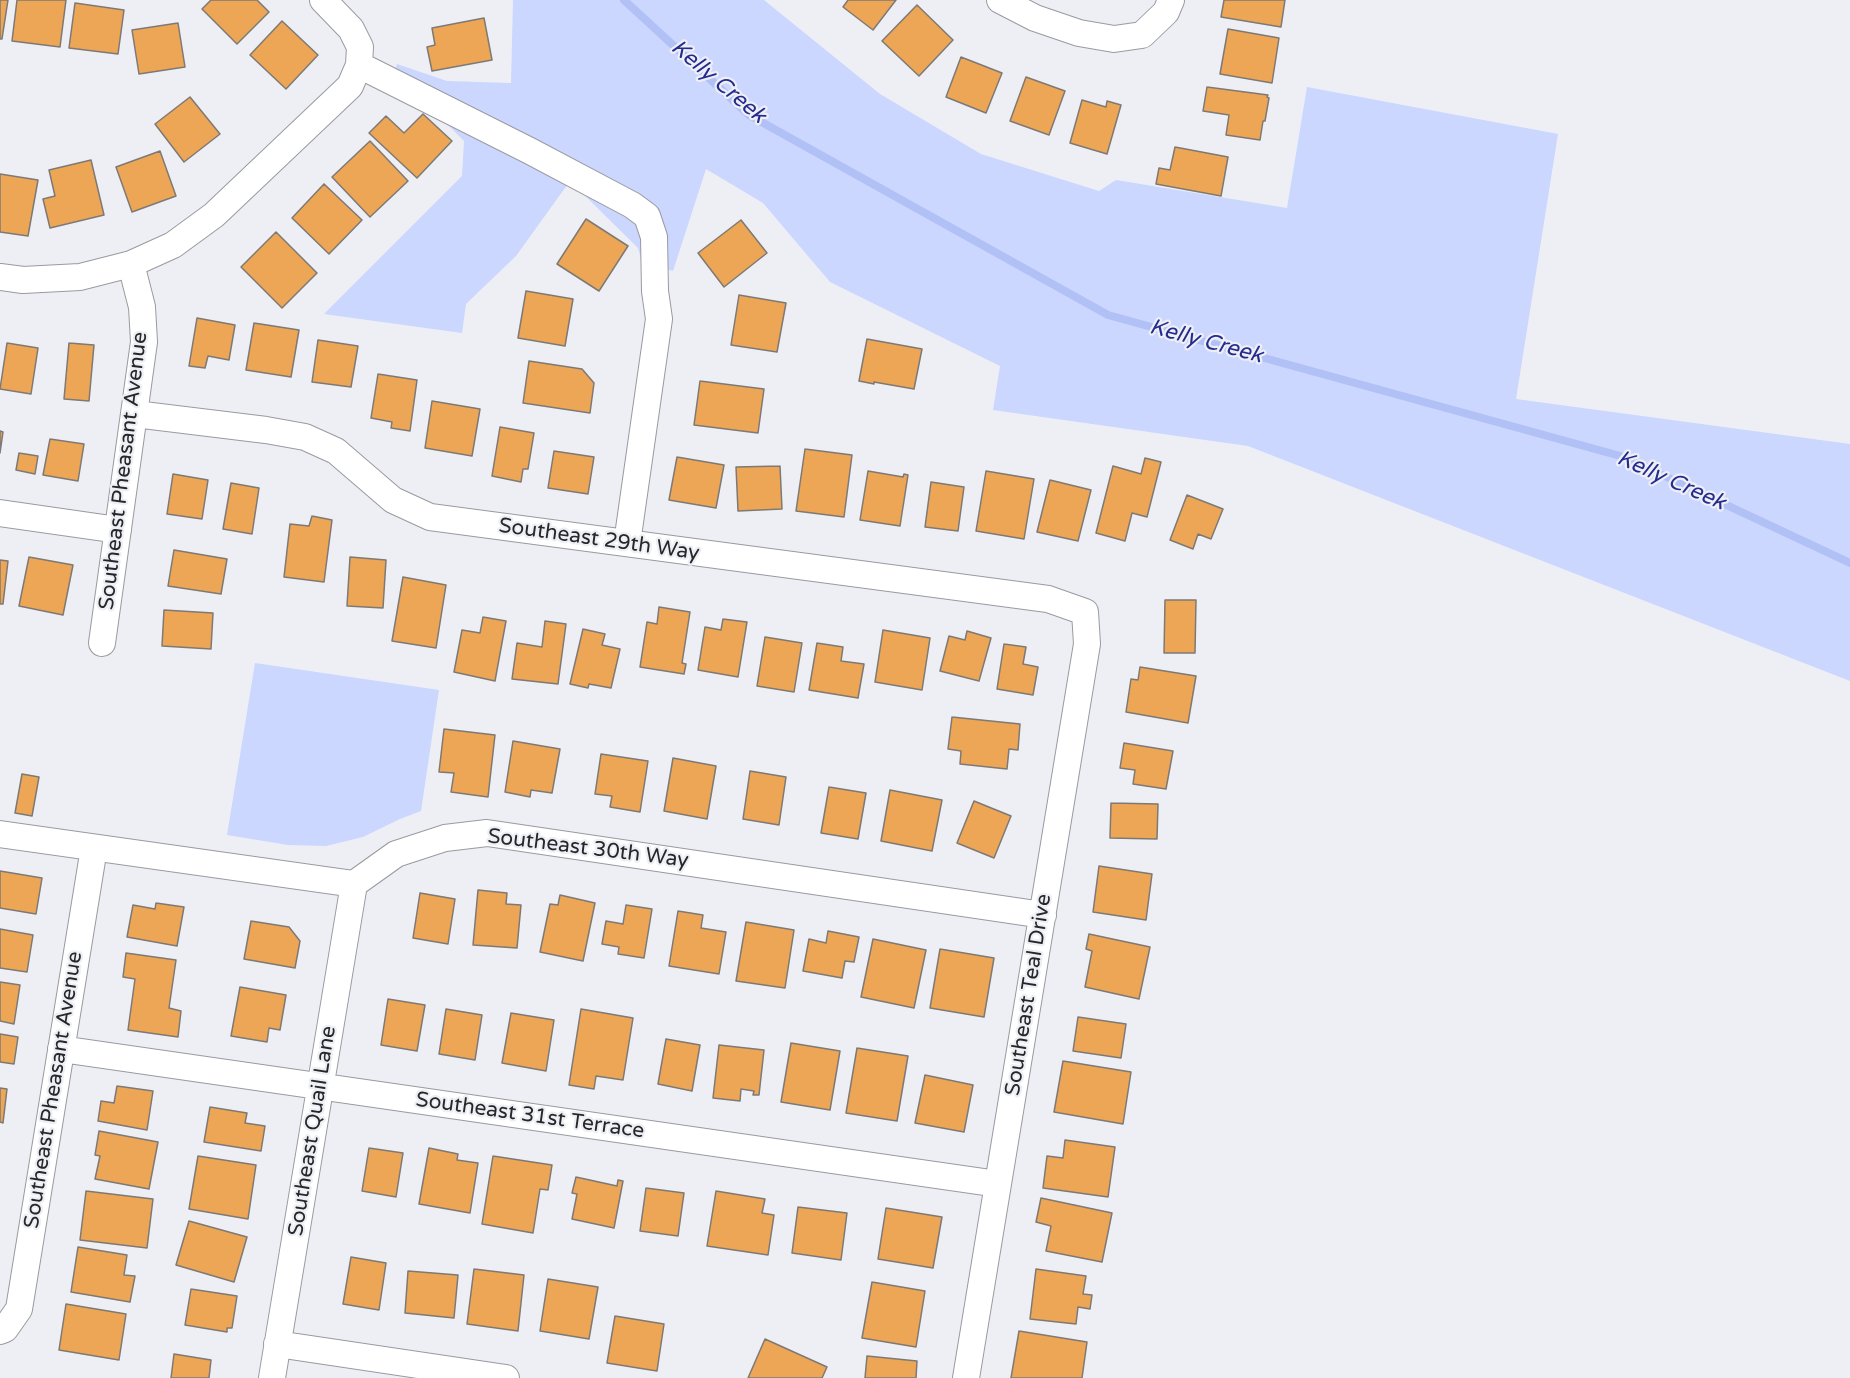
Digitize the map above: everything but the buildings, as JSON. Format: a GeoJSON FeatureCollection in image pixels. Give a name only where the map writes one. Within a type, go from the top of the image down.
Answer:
{"type":"FeatureCollection","features":[{"type":"Feature","properties":{"kind":"street"},"geometry":{"type":"LineString","coordinates":[[0,277],[23,280],[80,277],[131,264],[173,245],[214,215],[350,86],[359,65],[360,47],[351,29],[323,0]]}},
{"type":"Feature","properties":{"kind":"street"},"geometry":{"type":"LineString","coordinates":[[1000,0],[1035,18],[1079,33],[1114,39],[1142,35],[1166,12],[1171,0]]}},
{"type":"Feature","properties":{"kind":"street"},"geometry":{"type":"LineString","coordinates":[[359,65],[530,151],[632,205],[647,216],[654,237],[659,319],[627,543]]}},
{"type":"Feature","properties":{"kind":"street","name":"Southeast Pheasant Avenue"},"geometry":{"type":"LineString","coordinates":[[102,643],[144,342],[142,307],[131,264]]}},
{"type":"Feature","properties":{"kind":"street","name":"Southeast 29th Way"},"geometry":{"type":"LineString","coordinates":[[135,414],[266,430],[304,437],[336,451],[393,500],[430,517],[1048,598],[1085,612]]}},
{"type":"Feature","properties":{"kind":"street"},"geometry":{"type":"LineString","coordinates":[[0,513],[118,530]]}},
{"type":"Feature","properties":{"kind":"street","name":"Southeast Teal Drive"},"geometry":{"type":"LineString","coordinates":[[966,1378],[1087,644],[1085,612]]}},
{"type":"Feature","properties":{"kind":"street","name":"Southeast 30th Way"},"geometry":{"type":"LineString","coordinates":[[354,884],[396,854],[445,838],[487,833],[1043,915]]}},
{"type":"Feature","properties":{"kind":"street"},"geometry":{"type":"LineString","coordinates":[[0,834],[354,884]]}},
{"type":"Feature","properties":{"kind":"street","name":"Southeast Pheasant Avenue"},"geometry":{"type":"LineString","coordinates":[[3,1330],[19,1309],[94,848]]}},
{"type":"Feature","properties":{"kind":"street","name":"Southeast Quail Lane"},"geometry":{"type":"LineString","coordinates":[[272,1378],[354,884]]}},
{"type":"Feature","properties":{"kind":"street","name":"Southeast 31st Terrace"},"geometry":{"type":"LineString","coordinates":[[61,1049],[998,1184]]}},
{"type":"Feature","properties":{"kind":"street"},"geometry":{"type":"LineString","coordinates":[[277,1344],[506,1378]]}},
{"type":"Feature","properties":{"kind":"shaded area"},"geometry":{"type":"Polygon","coordinates":[[[513,0],[764,0],[880,94],[981,154],[1099,191],[1116,180],[1287,208],[1307,87],[1558,134],[1516,399],[1850,444],[1850,681],[1248,446],[993,410],[1000,366],[830,282],[763,203],[706,169],[673,271],[644,270],[638,248],[570,181],[516,256],[466,304],[462,333],[324,314],[462,176],[464,141],[395,72],[397,64],[447,81],[511,83],[513,0]]]}},
{"type":"Feature","properties":{"kind":"shaded area"},"geometry":{"type":"Polygon","coordinates":[[[255,663],[439,690],[421,811],[363,837],[326,846],[288,845],[227,835],[255,663]]]}},
{"type":"Feature","properties":{"kind":"waterway","name":"Kelly Creek"},"geometry":{"type":"LineString","coordinates":[[624,0],[749,115],[1108,315],[1624,457],[1850,563]]}}]}
